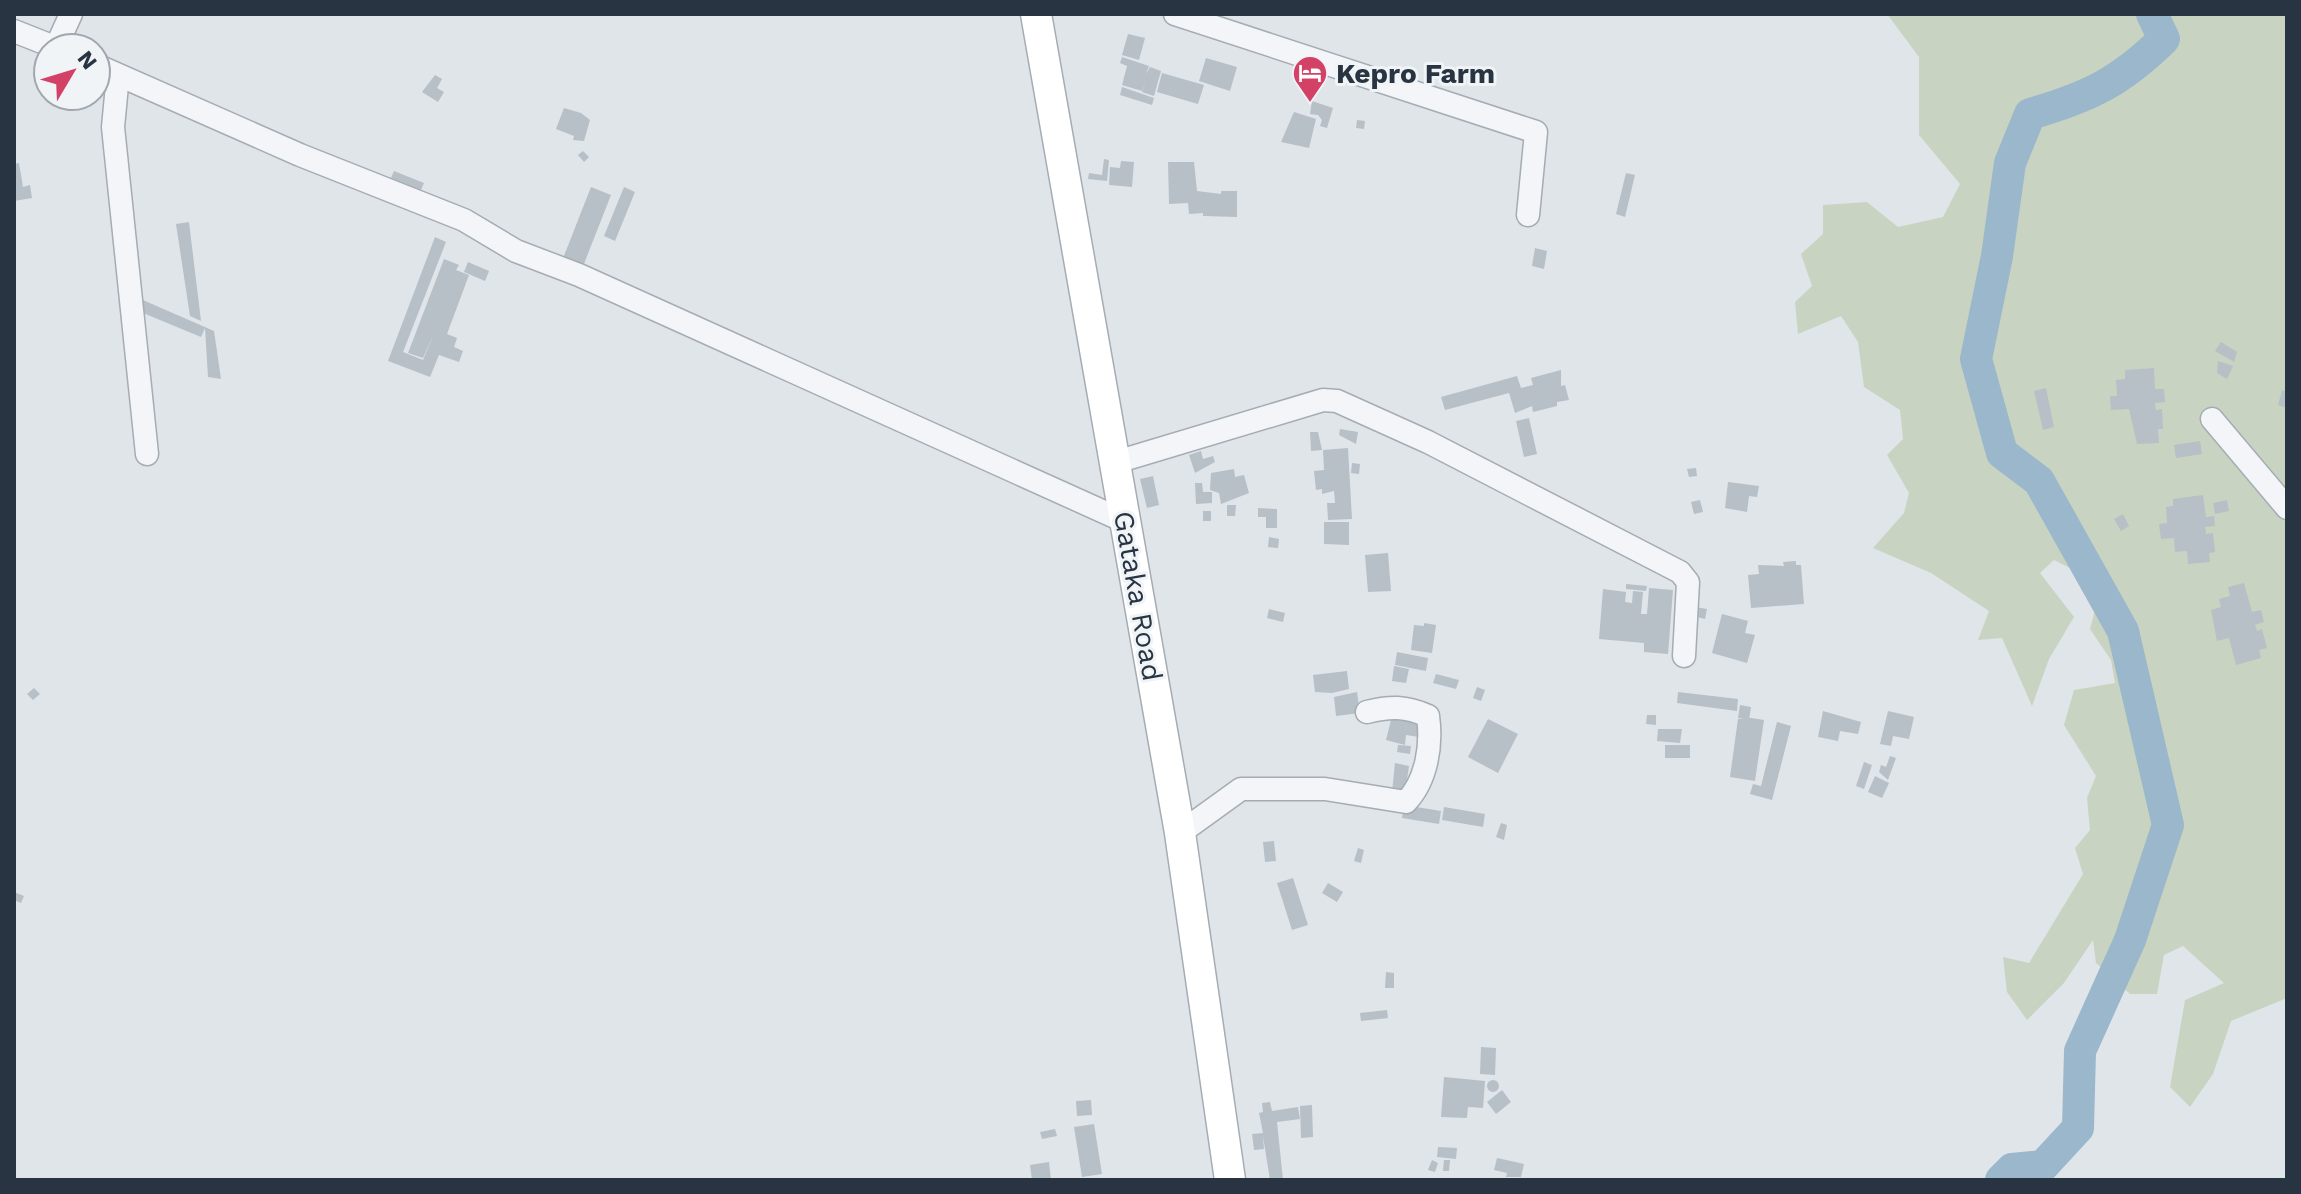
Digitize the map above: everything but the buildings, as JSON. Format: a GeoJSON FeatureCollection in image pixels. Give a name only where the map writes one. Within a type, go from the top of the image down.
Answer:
{"type":"FeatureCollection","features":[{"type":"Feature","properties":{"kind":"street","name":"Gataka Road"},"geometry":{"type":"LineString","coordinates":[[1036,14],[1180,833],[1230,1180]]}},
{"type":"Feature","properties":{"kind":"street"},"geometry":{"type":"LineString","coordinates":[[1175,14],[1536,132],[1528,215]]}},
{"type":"Feature","properties":{"kind":"street"},"geometry":{"type":"LineString","coordinates":[[112,72],[315,161],[464,220],[516,251],[579,275],[1124,521]]}},
{"type":"Feature","properties":{"kind":"street"},"geometry":{"type":"LineString","coordinates":[[118,75],[113,127],[147,454]]}},
{"type":"Feature","properties":{"kind":"street"},"geometry":{"type":"LineString","coordinates":[[1113,463],[1323,400],[1337,401],[1428,442],[1680,572],[1688,582],[1684,656]]}},
{"type":"Feature","properties":{"kind":"street"},"geometry":{"type":"LineString","coordinates":[[2212,419],[2287,508]]}},
{"type":"Feature","properties":{"kind":"street"},"geometry":{"type":"LineString","coordinates":[[1180,833],[1234,792],[1250,788],[1325,789],[1406,802],[1422,780],[1430,735],[1428,716],[1412,708],[1391,706],[1367,712]]}},
{"type":"Feature","properties":{"kind":"green space"},"geometry":{"type":"Polygon","coordinates":[[[1887,14],[2287,14],[2287,998],[2231,1021],[2213,1074],[2190,1107],[2170,1087],[2185,1000],[2224,983],[2183,946],[2164,955],[2157,994],[2130,994],[2096,963],[2093,940],[2064,983],[2027,1020],[2007,992],[2003,957],[2029,963],[2083,874],[2075,848],[2090,830],[2087,798],[2096,776],[2064,725],[2074,690],[2115,683],[2111,660],[2090,629],[2105,572],[2072,569],[2054,560],[2040,573],[2074,617],[2049,659],[2032,706],[2002,638],[1978,640],[1989,611],[1931,573],[1873,548],[1904,513],[1909,493],[1887,455],[1903,439],[1900,410],[1864,387],[1858,342],[1841,316],[1798,334],[1795,302],[1812,286],[1801,254],[1823,234],[1823,205],[1867,202],[1898,227],[1943,217],[1960,184],[1919,135],[1919,57],[1887,14]]]}},
{"type":"Feature","properties":{"kind":"waterway"},"geometry":{"type":"LineString","coordinates":[[2001,1180],[2012,1169],[2043,1166],[2078,1128],[2080,1051],[2130,940],[2168,825],[2123,631],[2039,481],[2002,453],[1976,359],[1997,256],[2010,163],[2030,114],[2103,86],[2148,54],[2164,39],[2152,14]]}},
{"type":"Feature","properties":{"kind":"place","name":"Kepro Farm"},"geometry":{"type":"Point","coordinates":[1310,104]}}]}
